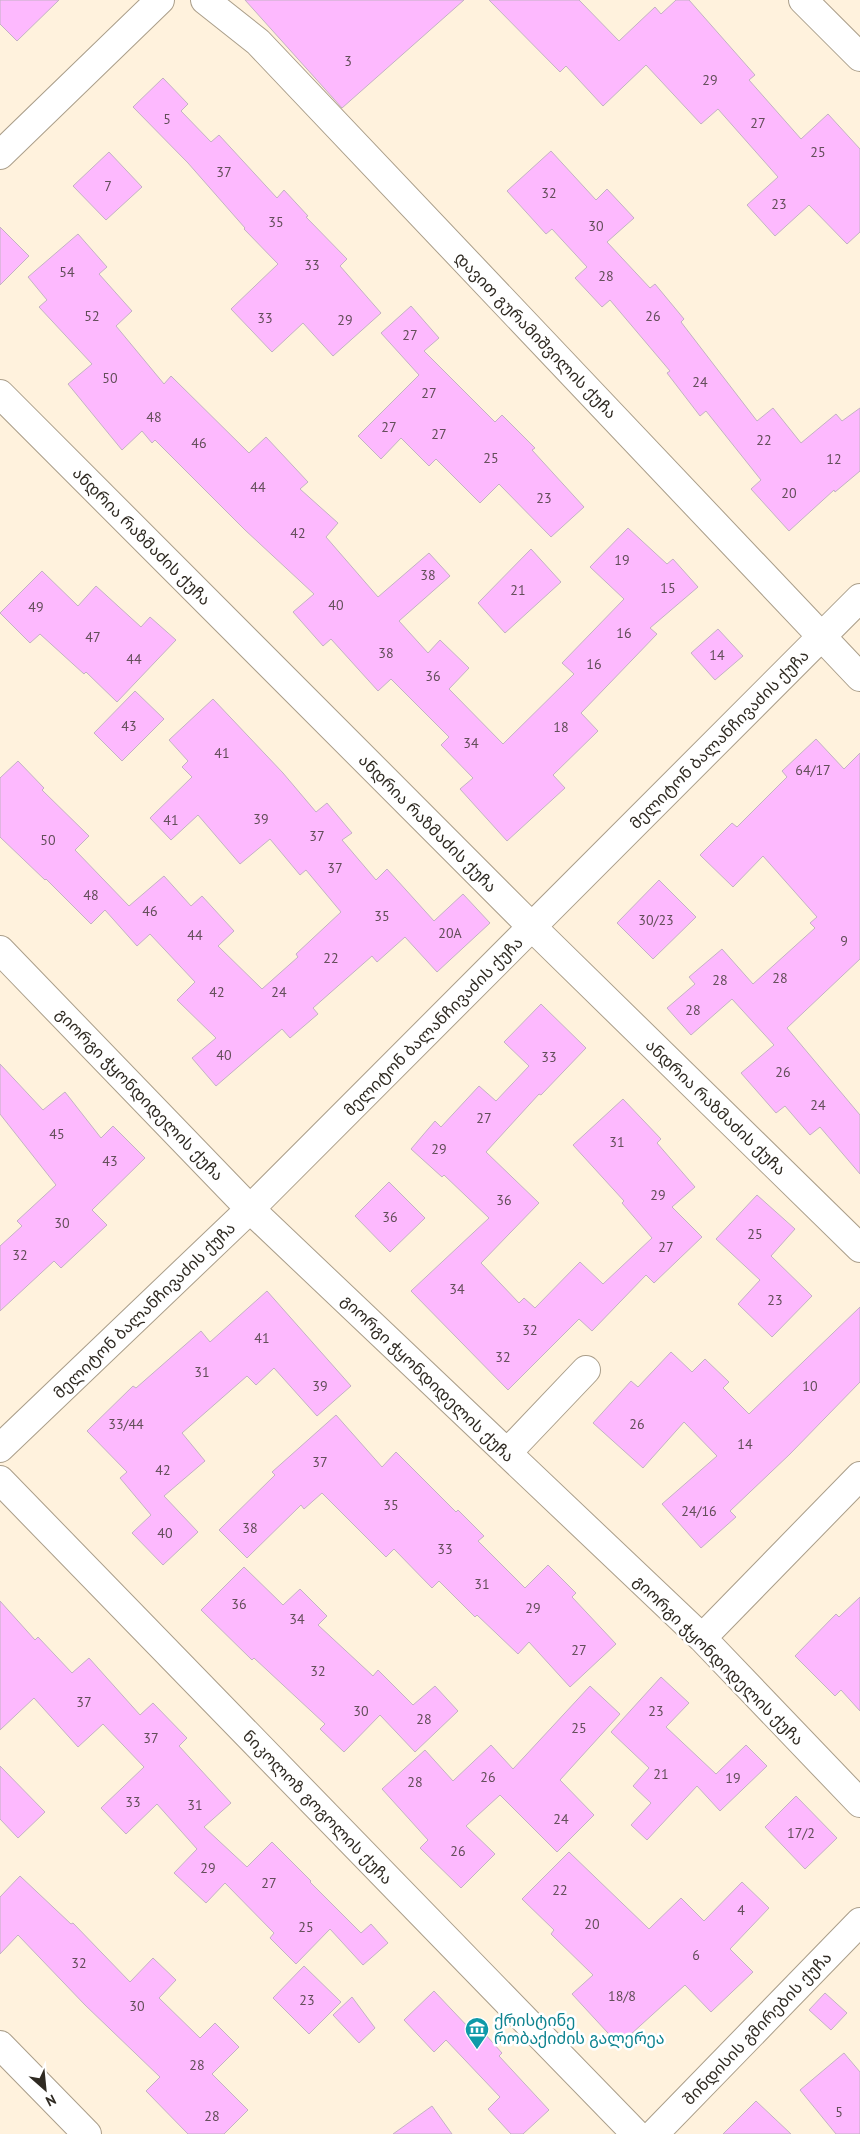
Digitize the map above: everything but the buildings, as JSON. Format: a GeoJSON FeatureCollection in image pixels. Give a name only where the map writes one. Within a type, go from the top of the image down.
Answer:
{"type":"FeatureCollection","features":[{"type":"Feature","properties":{"kind":"street"},"geometry":{"type":"LineString","coordinates":[[0,156],[160,0]]}},
{"type":"Feature","properties":{"kind":"street","name":"დავით გურამიშვილის ქუჩა"},"geometry":{"type":"LineString","coordinates":[[205,0],[258,42],[860,677]]}},
{"type":"Feature","properties":{"kind":"street"},"geometry":{"type":"LineString","coordinates":[[802,0],[860,57]]}},
{"type":"Feature","properties":{"kind":"street","name":"ანდრია რაზმაძის ქუჩა"},"geometry":{"type":"LineString","coordinates":[[0,394],[531,926],[860,1248]]}},
{"type":"Feature","properties":{"kind":"street","name":"მელიტონ ბალანჩივაძის ქუჩა"},"geometry":{"type":"LineString","coordinates":[[0,1448],[250,1209],[860,598]]}},
{"type":"Feature","properties":{"kind":"street","name":"გიორგი ჭყონდიდელის ქუჩა"},"geometry":{"type":"LineString","coordinates":[[0,950],[250,1209],[702,1638],[860,1803]]}},
{"type":"Feature","properties":{"kind":"street"},"geometry":{"type":"LineString","coordinates":[[506,1453],[586,1370]]}},
{"type":"Feature","properties":{"kind":"street"},"geometry":{"type":"LineString","coordinates":[[702,1638],[860,1476]]}},
{"type":"Feature","properties":{"kind":"street","name":"ნიკოლოზ გოგოლის ქუჩა"},"geometry":{"type":"LineString","coordinates":[[0,1480],[636,2134]]}},
{"type":"Feature","properties":{"kind":"street","name":"შინდისის გმირების ქუჩა"},"geometry":{"type":"LineString","coordinates":[[654,2134],[860,1922]]}},
{"type":"Feature","properties":{"kind":"street"},"geometry":{"type":"LineString","coordinates":[[0,2045],[87,2134]]}},
{"type":"Feature","properties":{"kind":"place","name":"ქრისტინე რობაქიძის გალერეა"},"geometry":{"type":"Point","coordinates":[477,2050]}}]}
